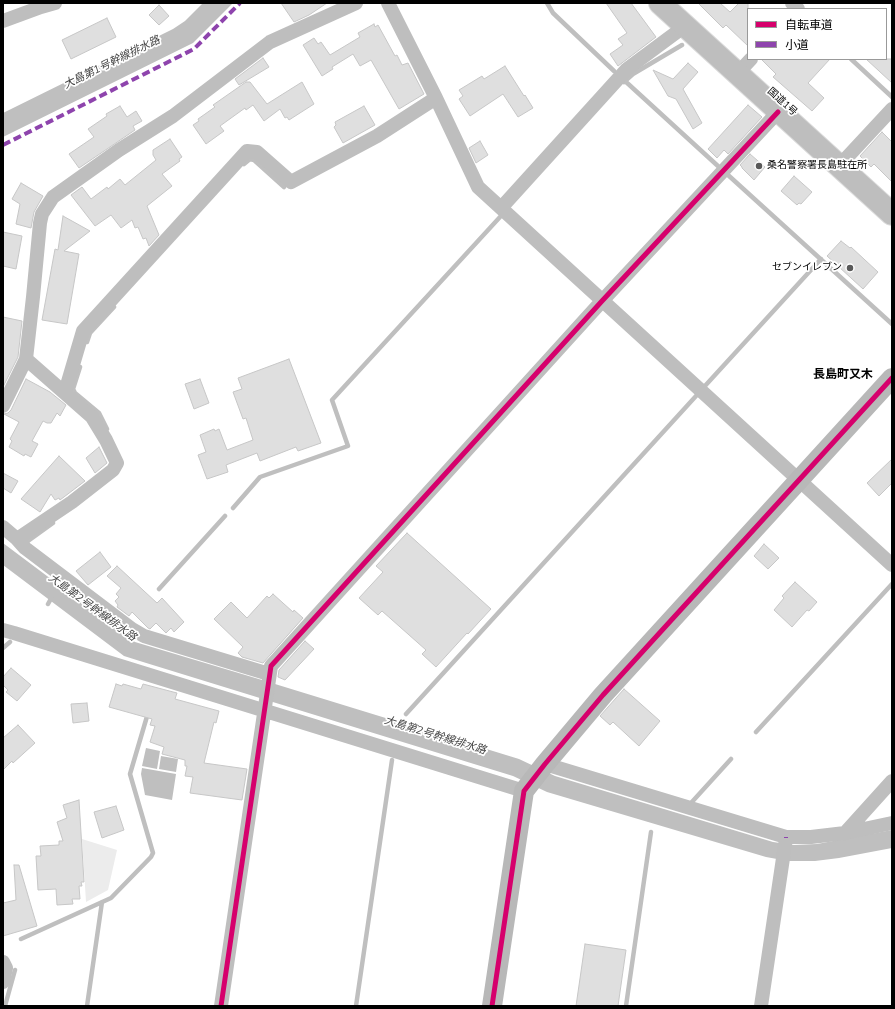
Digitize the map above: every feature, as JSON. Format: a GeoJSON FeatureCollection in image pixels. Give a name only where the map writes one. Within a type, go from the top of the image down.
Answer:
{"type":"FeatureCollection","features":[{"type":"Feature","properties":{"kind":"highway","name":"国道1号"},"geometry":{"type":"LineString","coordinates":[[660,3],[685,26],[744,67],[778,112],[892,214]]}},
{"type":"Feature","properties":{"kind":"street"},"geometry":{"type":"LineString","coordinates":[[3,21],[55,3]]}},
{"type":"Feature","properties":{"kind":"street"},"geometry":{"type":"LineString","coordinates":[[3,406],[26,359],[40,223],[42,214],[52,197],[119,150],[173,116],[270,42],[356,3]]}},
{"type":"Feature","properties":{"kind":"street"},"geometry":{"type":"LineString","coordinates":[[388,3],[436,98],[478,187],[892,565]]}},
{"type":"Feature","properties":{"kind":"street"},"geometry":{"type":"LineString","coordinates":[[501,208],[627,69],[685,26]]}},
{"type":"Feature","properties":{"kind":"street"},"geometry":{"type":"LineString","coordinates":[[65,392],[83,331],[247,151],[257,152],[291,182],[377,136],[436,98]]}},
{"type":"Feature","properties":{"kind":"street"},"geometry":{"type":"LineString","coordinates":[[839,166],[892,109]]}},
{"type":"Feature","properties":{"kind":"street"},"geometry":{"type":"LineString","coordinates":[[221,1006],[271,666],[602,301],[778,112]]}},
{"type":"Feature","properties":{"kind":"street"},"geometry":{"type":"LineString","coordinates":[[17,539],[72,502],[113,470],[117,463],[106,440],[92,417],[26,359]]}},
{"type":"Feature","properties":{"kind":"street"},"geometry":{"type":"LineString","coordinates":[[492,1006],[525,789],[603,695],[892,378]]}},
{"type":"Feature","properties":{"kind":"street"},"geometry":{"type":"LineString","coordinates":[[3,527],[25,548],[132,629],[144,636],[269,676]]}},
{"type":"Feature","properties":{"kind":"street"},"geometry":{"type":"LineString","coordinates":[[3,630],[265,708],[525,789]]}},
{"type":"Feature","properties":{"kind":"street"},"geometry":{"type":"LineString","coordinates":[[545,764],[786,837],[811,838],[892,824]]}},
{"type":"Feature","properties":{"kind":"street"},"geometry":{"type":"LineString","coordinates":[[845,833],[892,781]]}},
{"type":"Feature","properties":{"kind":"street"},"geometry":{"type":"LineString","coordinates":[[761,1006],[786,838]]}},
{"type":"Feature","properties":{"kind":"street"},"geometry":{"type":"LineString","coordinates":[[3,962],[6,968],[3,982]]}},
{"type":"Feature","properties":{"kind":"shaded area"},"geometry":{"type":"Polygon","coordinates":[[[82,839],[117,850],[108,890],[86,902],[82,839]]]}},
{"type":"Feature","properties":{"kind":"water","name":"大島第1号幹線排水路"},"geometry":{"type":"Polygon","coordinates":[[[203,3],[233,3],[193,43],[3,137],[3,113],[173,29],[185,21],[203,3]]]}},
{"type":"Feature","properties":{"kind":"water","name":"大島第2号幹線排水路"},"geometry":{"type":"Polygon","coordinates":[[[3,543],[135,642],[519,759],[555,776],[773,842],[794,845],[817,844],[892,830],[892,848],[815,861],[788,861],[766,857],[547,792],[513,776],[124,656],[3,565],[3,543]]]}},
{"type":"Feature","properties":{"kind":"water"},"geometry":{"type":"Polygon","coordinates":[[[146,748],[160,751],[157,769],[142,766],[146,748]]]}},
{"type":"Feature","properties":{"kind":"water"},"geometry":{"type":"Polygon","coordinates":[[[161,756],[178,759],[176,772],[159,769],[161,756]]]}},
{"type":"Feature","properties":{"kind":"water"},"geometry":{"type":"Polygon","coordinates":[[[142,768],[176,774],[172,800],[145,795],[141,774],[142,768]]]}},
{"type":"Feature","properties":{"kind":"building"},"geometry":{"type":"Polygon","coordinates":[[[281,3],[327,3],[309,15],[294,22],[281,3]]]}},
{"type":"Feature","properties":{"kind":"building"},"geometry":{"type":"Polygon","coordinates":[[[606,3],[631,3],[656,37],[618,66],[610,54],[623,45],[618,39],[627,33],[606,3]]]}},
{"type":"Feature","properties":{"kind":"building"},"geometry":{"type":"Polygon","coordinates":[[[698,3],[720,3],[730,12],[739,3],[748,3],[747,45],[726,25],[723,28],[698,3]]]}},
{"type":"Feature","properties":{"kind":"building"},"geometry":{"type":"Polygon","coordinates":[[[159,5],[169,16],[159,25],[149,15],[159,5]]]}},
{"type":"Feature","properties":{"kind":"building"},"geometry":{"type":"Polygon","coordinates":[[[107,18],[116,37],[71,59],[62,40],[107,18]]]}},
{"type":"Feature","properties":{"kind":"building"},"geometry":{"type":"Polygon","coordinates":[[[374,24],[375,27],[378,25],[395,56],[397,55],[402,65],[408,63],[424,94],[399,109],[371,60],[360,66],[353,54],[332,67],[333,69],[322,76],[303,45],[314,38],[318,44],[321,42],[330,55],[360,37],[358,33],[374,24]]]}},
{"type":"Feature","properties":{"kind":"building"},"geometry":{"type":"Polygon","coordinates":[[[263,58],[269,67],[239,85],[235,79],[263,58]]]}},
{"type":"Feature","properties":{"kind":"building"},"geometry":{"type":"Polygon","coordinates":[[[892,59],[892,83],[867,60],[892,59]]]}},
{"type":"Feature","properties":{"kind":"building"},"geometry":{"type":"Polygon","coordinates":[[[762,60],[829,60],[808,83],[824,98],[812,111],[773,77],[776,74],[762,60]]]}},
{"type":"Feature","properties":{"kind":"building"},"geometry":{"type":"Polygon","coordinates":[[[688,63],[698,72],[683,89],[702,123],[693,129],[676,99],[668,96],[653,70],[673,79],[688,63]]]}},
{"type":"Feature","properties":{"kind":"building"},"geometry":{"type":"Polygon","coordinates":[[[505,66],[533,108],[518,117],[503,94],[470,116],[459,99],[463,96],[459,90],[482,76],[484,79],[505,66]]]}},
{"type":"Feature","properties":{"kind":"building"},"geometry":{"type":"Polygon","coordinates":[[[246,82],[250,82],[267,104],[302,82],[314,104],[289,120],[287,117],[285,118],[280,109],[264,121],[253,105],[246,110],[245,108],[220,126],[224,131],[206,144],[193,125],[199,121],[198,119],[215,107],[213,105],[246,82]]]}},
{"type":"Feature","properties":{"kind":"building"},"geometry":{"type":"Polygon","coordinates":[[[748,105],[762,117],[728,154],[724,150],[717,158],[708,149],[748,105]]]}},
{"type":"Feature","properties":{"kind":"building"},"geometry":{"type":"Polygon","coordinates":[[[120,106],[127,117],[136,111],[142,121],[133,126],[135,130],[79,168],[69,154],[94,137],[88,129],[107,116],[106,114],[120,106]]]}},
{"type":"Feature","properties":{"kind":"building"},"geometry":{"type":"Polygon","coordinates":[[[364,106],[375,125],[343,143],[334,127],[336,125],[335,122],[364,106]]]}},
{"type":"Feature","properties":{"kind":"building"},"geometry":{"type":"Polygon","coordinates":[[[882,132],[892,142],[892,182],[874,164],[871,167],[860,156],[882,132]]]}},
{"type":"Feature","properties":{"kind":"building"},"geometry":{"type":"Polygon","coordinates":[[[170,139],[182,157],[179,159],[180,161],[162,174],[172,186],[147,206],[159,235],[149,246],[146,238],[143,239],[138,227],[135,228],[132,220],[121,228],[111,215],[95,226],[71,195],[82,187],[91,199],[107,187],[108,189],[120,179],[125,185],[156,160],[153,155],[153,150],[170,139]]]}},
{"type":"Feature","properties":{"kind":"building"},"geometry":{"type":"Polygon","coordinates":[[[480,141],[488,155],[476,163],[469,148],[480,141]]]}},
{"type":"Feature","properties":{"kind":"building"},"geometry":{"type":"Polygon","coordinates":[[[750,154],[765,167],[754,180],[740,165],[750,154]]]}},
{"type":"Feature","properties":{"kind":"building"},"geometry":{"type":"Polygon","coordinates":[[[794,176],[812,192],[801,204],[799,203],[797,205],[781,191],[794,176]]]}},
{"type":"Feature","properties":{"kind":"building"},"geometry":{"type":"Polygon","coordinates":[[[21,183],[43,196],[34,212],[31,228],[16,224],[20,204],[12,199],[21,183]]]}},
{"type":"Feature","properties":{"kind":"building"},"geometry":{"type":"Polygon","coordinates":[[[63,216],[90,231],[64,251],[79,254],[67,324],[42,320],[55,249],[58,250],[63,216]]]}},
{"type":"Feature","properties":{"kind":"building"},"geometry":{"type":"Polygon","coordinates":[[[3,232],[22,236],[16,269],[3,266],[3,232]]]}},
{"type":"Feature","properties":{"kind":"building"},"geometry":{"type":"Polygon","coordinates":[[[841,241],[850,248],[851,247],[878,272],[863,289],[827,256],[841,241]]]}},
{"type":"Feature","properties":{"kind":"building"},"geometry":{"type":"Polygon","coordinates":[[[3,317],[22,321],[18,357],[3,387],[3,317]]]}},
{"type":"Feature","properties":{"kind":"building"},"geometry":{"type":"Polygon","coordinates":[[[289,359],[321,443],[298,451],[296,447],[260,461],[257,453],[226,465],[228,472],[207,479],[198,455],[206,452],[200,435],[214,429],[215,431],[219,429],[227,450],[253,440],[246,418],[243,419],[233,392],[242,389],[238,378],[289,359]]]}},
{"type":"Feature","properties":{"kind":"building"},"geometry":{"type":"Polygon","coordinates":[[[26,379],[50,392],[66,405],[60,416],[57,413],[51,423],[43,421],[32,441],[38,444],[31,457],[25,454],[24,456],[9,447],[12,441],[10,439],[19,422],[4,414],[11,410],[26,379]]]}},
{"type":"Feature","properties":{"kind":"building"},"geometry":{"type":"Polygon","coordinates":[[[200,379],[209,403],[194,409],[185,384],[200,379]]]}},
{"type":"Feature","properties":{"kind":"building"},"geometry":{"type":"Polygon","coordinates":[[[99,447],[107,463],[95,473],[86,458],[99,447]]]}},
{"type":"Feature","properties":{"kind":"building"},"geometry":{"type":"Polygon","coordinates":[[[59,456],[85,481],[60,500],[59,498],[55,500],[51,494],[40,512],[21,499],[59,456]]]}},
{"type":"Feature","properties":{"kind":"building"},"geometry":{"type":"Polygon","coordinates":[[[892,459],[892,483],[879,496],[867,483],[892,459]]]}},
{"type":"Feature","properties":{"kind":"building"},"geometry":{"type":"Polygon","coordinates":[[[3,473],[18,481],[11,493],[3,488],[3,473]]]}},
{"type":"Feature","properties":{"kind":"building"},"geometry":{"type":"Polygon","coordinates":[[[407,533],[491,609],[436,667],[422,654],[426,650],[382,611],[378,615],[359,598],[383,572],[376,566],[407,533]]]}},
{"type":"Feature","properties":{"kind":"building"},"geometry":{"type":"Polygon","coordinates":[[[764,544],[779,558],[768,569],[754,556],[764,544]]]}},
{"type":"Feature","properties":{"kind":"building"},"geometry":{"type":"Polygon","coordinates":[[[100,552],[111,567],[88,585],[76,571],[100,552]]]}},
{"type":"Feature","properties":{"kind":"building"},"geometry":{"type":"Polygon","coordinates":[[[117,566],[157,603],[162,598],[184,622],[174,632],[171,628],[166,633],[156,623],[150,629],[132,612],[129,616],[117,607],[118,605],[115,601],[119,597],[116,594],[121,588],[107,576],[117,566]]]}},
{"type":"Feature","properties":{"kind":"building"},"geometry":{"type":"Polygon","coordinates":[[[795,582],[817,602],[809,611],[807,610],[792,627],[774,610],[784,598],[782,596],[795,582]]]}},
{"type":"Feature","properties":{"kind":"building"},"geometry":{"type":"Polygon","coordinates":[[[273,594],[293,612],[294,610],[303,618],[263,663],[242,657],[238,653],[243,647],[214,619],[231,602],[247,618],[267,596],[269,598],[273,594]]]}},
{"type":"Feature","properties":{"kind":"building"},"geometry":{"type":"Polygon","coordinates":[[[305,641],[314,649],[285,680],[278,677],[279,670],[305,641]]]}},
{"type":"Feature","properties":{"kind":"building"},"geometry":{"type":"Polygon","coordinates":[[[11,668],[31,685],[17,701],[6,692],[8,690],[3,685],[3,677],[11,668]]]}},
{"type":"Feature","properties":{"kind":"building"},"geometry":{"type":"Polygon","coordinates":[[[116,684],[122,686],[123,684],[141,689],[143,684],[177,693],[175,699],[219,711],[216,723],[214,722],[204,763],[247,769],[242,800],[190,793],[193,777],[185,776],[187,766],[185,766],[185,760],[162,754],[164,747],[150,742],[155,726],[150,725],[152,719],[109,707],[116,684]]]}},
{"type":"Feature","properties":{"kind":"building"},"geometry":{"type":"Polygon","coordinates":[[[624,689],[660,721],[639,746],[613,722],[610,725],[600,716],[624,689]]]}},
{"type":"Feature","properties":{"kind":"building"},"geometry":{"type":"Polygon","coordinates":[[[87,703],[89,721],[73,723],[71,704],[87,703]]]}},
{"type":"Feature","properties":{"kind":"building"},"geometry":{"type":"Polygon","coordinates":[[[18,725],[35,743],[3,770],[3,738],[18,725]]]}},
{"type":"Feature","properties":{"kind":"building"},"geometry":{"type":"Polygon","coordinates":[[[79,800],[84,882],[81,882],[82,886],[79,886],[80,899],[72,899],[73,904],[57,905],[56,889],[38,890],[36,856],[41,856],[40,846],[59,845],[59,841],[63,841],[57,822],[67,818],[63,805],[79,800]]]}},
{"type":"Feature","properties":{"kind":"building"},"geometry":{"type":"Polygon","coordinates":[[[116,806],[124,830],[102,838],[94,812],[116,806]]]}},
{"type":"Feature","properties":{"kind":"building"},"geometry":{"type":"Polygon","coordinates":[[[14,865],[19,865],[37,926],[3,936],[3,903],[16,900],[14,865]]]}},
{"type":"Feature","properties":{"kind":"building"},"geometry":{"type":"Polygon","coordinates":[[[585,944],[626,950],[618,1006],[576,1006],[585,944]]]}},
{"type":"Feature","properties":{"kind":"waterway"},"geometry":{"type":"LineString","coordinates":[[547,3],[553,13],[614,71]]}},
{"type":"Feature","properties":{"kind":"waterway"},"geometry":{"type":"LineString","coordinates":[[624,82],[633,74],[682,45]]}},
{"type":"Feature","properties":{"kind":"waterway"},"geometry":{"type":"LineString","coordinates":[[852,60],[892,97]]}},
{"type":"Feature","properties":{"kind":"waterway"},"geometry":{"type":"LineString","coordinates":[[625,81],[719,167]]}},
{"type":"Feature","properties":{"kind":"waterway"},"geometry":{"type":"LineString","coordinates":[[244,164],[250,159],[254,160],[284,187]]}},
{"type":"Feature","properties":{"kind":"waterway"},"geometry":{"type":"LineString","coordinates":[[728,175],[892,324]]}},
{"type":"Feature","properties":{"kind":"waterway"},"geometry":{"type":"LineString","coordinates":[[233,508],[260,477],[348,446],[332,400],[500,217]]}},
{"type":"Feature","properties":{"kind":"waterway"},"geometry":{"type":"LineString","coordinates":[[704,387],[821,259]]}},
{"type":"Feature","properties":{"kind":"waterway"},"geometry":{"type":"LineString","coordinates":[[87,342],[90,333],[114,307]]}},
{"type":"Feature","properties":{"kind":"waterway"},"geometry":{"type":"LineString","coordinates":[[80,367],[73,389],[75,393],[99,413],[107,429]]}},
{"type":"Feature","properties":{"kind":"waterway"},"geometry":{"type":"LineString","coordinates":[[406,714],[696,396]]}},
{"type":"Feature","properties":{"kind":"waterway"},"geometry":{"type":"LineString","coordinates":[[159,589],[225,516]]}},
{"type":"Feature","properties":{"kind":"waterway"},"geometry":{"type":"LineString","coordinates":[[28,541],[53,523]]}},
{"type":"Feature","properties":{"kind":"waterway"},"geometry":{"type":"LineString","coordinates":[[756,732],[892,584]]}},
{"type":"Feature","properties":{"kind":"waterway"},"geometry":{"type":"LineString","coordinates":[[48,604],[53,595]]}},
{"type":"Feature","properties":{"kind":"waterway"},"geometry":{"type":"LineString","coordinates":[[3,648],[10,642]]}},
{"type":"Feature","properties":{"kind":"waterway"},"geometry":{"type":"LineString","coordinates":[[21,939],[111,898],[151,857],[153,853],[130,774],[148,713]]}},
{"type":"Feature","properties":{"kind":"waterway"},"geometry":{"type":"LineString","coordinates":[[691,803],[731,759]]}},
{"type":"Feature","properties":{"kind":"waterway"},"geometry":{"type":"LineString","coordinates":[[356,1006],[392,760]]}},
{"type":"Feature","properties":{"kind":"waterway"},"geometry":{"type":"LineString","coordinates":[[626,1006],[651,832]]}},
{"type":"Feature","properties":{"kind":"waterway"},"geometry":{"type":"LineString","coordinates":[[87,1006],[102,902]]}},
{"type":"Feature","properties":{"kind":"waterway"},"geometry":{"type":"LineString","coordinates":[[5,1006],[15,970]]}},
{"type":"Feature","properties":{"kind":"marked path"},"geometry":{"type":"LineString","coordinates":[[3,145],[194,49],[240,3]]}},
{"type":"Feature","properties":{"kind":"cycle path"},"geometry":{"type":"LineString","coordinates":[[221,1006],[271,666],[602,301],[778,112]]}},
{"type":"Feature","properties":{"kind":"cycle path"},"geometry":{"type":"LineString","coordinates":[[492,1006],[524,791],[603,695],[892,378]]}},
{"type":"Feature","properties":{"kind":"place","name":"桑名警察署長島駐在所"},"geometry":{"type":"Point","coordinates":[759,166]}},
{"type":"Feature","properties":{"kind":"place","name":"セブンイレブン"},"geometry":{"type":"Point","coordinates":[850,268]}},
{"type":"Feature","properties":{"kind":"district","name":"長島町又木"},"geometry":{"type":"Point","coordinates":[843,375]}}]}
